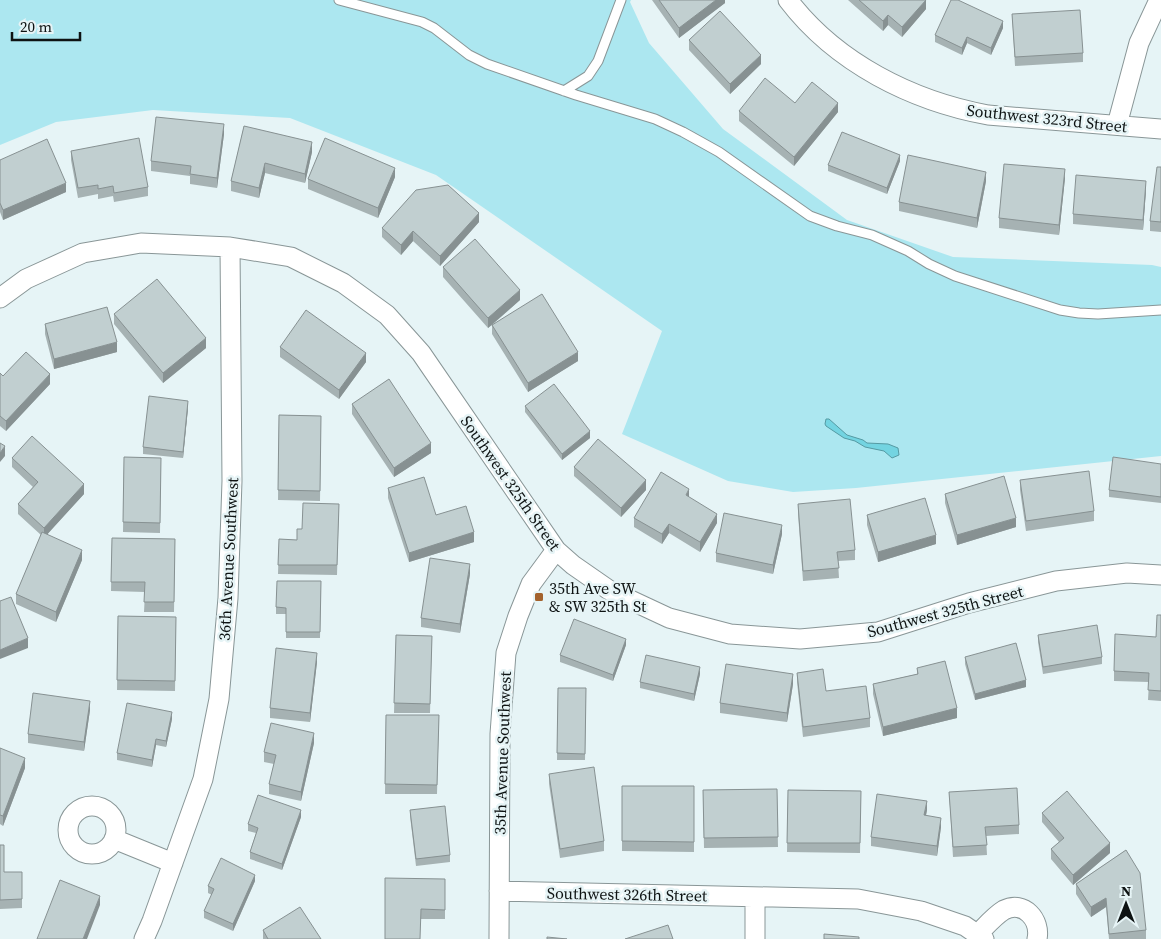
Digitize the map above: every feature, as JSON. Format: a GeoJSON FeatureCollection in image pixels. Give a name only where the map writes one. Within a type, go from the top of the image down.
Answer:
{"type":"FeatureCollection","features":[{"type":"Feature","properties":{"kind":"street","name":"Southwest 323rd Street"},"geometry":{"type":"LineString","coordinates":[[788,0],[820,35],[839,50],[891,84],[960,110],[1161,129]]}},
{"type":"Feature","properties":{"kind":"street"},"geometry":{"type":"LineString","coordinates":[[1117,126],[1139,43],[1158,0]]}},
{"type":"Feature","properties":{"kind":"street","name":"Southwest 325th Street"},"geometry":{"type":"LineString","coordinates":[[0,298],[26,279],[83,254],[141,243],[230,247],[291,257],[343,283],[387,315],[421,353],[556,550],[573,565],[609,590],[669,618],[730,634],[800,639],[878,632],[969,603],[1056,581],[1127,573],[1161,575]]}},
{"type":"Feature","properties":{"kind":"street","name":"36th Avenue Southwest"},"geometry":{"type":"LineString","coordinates":[[144,939],[203,779],[220,699],[228,598],[232,480],[230,247]]}},
{"type":"Feature","properties":{"kind":"street","name":"35th Avenue Southwest"},"geometry":{"type":"LineString","coordinates":[[499,939],[500,734],[506,653],[531,584],[556,550]]}},
{"type":"Feature","properties":{"kind":"street"},"geometry":{"type":"LineString","coordinates":[[114,839],[173,863]]}},
{"type":"Feature","properties":{"kind":"street","name":"Southwest 326th Street"},"geometry":{"type":"LineString","coordinates":[[499,891],[858,898],[921,911],[965,926],[980,937],[998,914],[1006,909],[1015,907],[1032,915],[1037,923],[1037,939]]}},
{"type":"Feature","properties":{"kind":"street"},"geometry":{"type":"LineString","coordinates":[[754,939],[755,897]]}},
{"type":"Feature","properties":{"kind":"lane"},"geometry":{"type":"LineString","coordinates":[[339,0],[422,22],[434,28],[458,48],[477,60],[564,91],[655,119],[719,152],[810,216],[881,239],[955,276],[1060,310],[1098,314],[1161,310]]}},
{"type":"Feature","properties":{"kind":"lane"},"geometry":{"type":"LineString","coordinates":[[564,91],[588,76],[598,62],[621,0]]}},
{"type":"Feature","properties":{"kind":"shaded area"},"geometry":{"type":"Polygon","coordinates":[[[0,0],[631,0],[630,2],[649,43],[723,129],[847,220],[953,257],[1152,265],[1161,267],[1161,456],[856,488],[793,492],[728,481],[622,434],[662,331],[436,175],[290,118],[153,110],[56,122],[0,145],[0,0]]]}},
{"type":"Feature","properties":{"kind":"shaded area"},"geometry":{"type":"Polygon","coordinates":[[[826,419],[829,419],[847,435],[867,443],[888,444],[898,448],[899,455],[892,458],[884,451],[865,447],[855,441],[844,438],[826,426],[826,419]]]}},
{"type":"Feature","properties":{"kind":"building"},"geometry":{"type":"Polygon","coordinates":[[[659,0],[716,0],[679,28],[659,0]]]}},
{"type":"Feature","properties":{"kind":"building"},"geometry":{"type":"Polygon","coordinates":[[[859,0],[926,0],[902,27],[888,15],[883,21],[859,0]]]}},
{"type":"Feature","properties":{"kind":"building"},"geometry":{"type":"Polygon","coordinates":[[[951,0],[958,0],[1003,21],[991,48],[967,37],[962,48],[935,35],[951,0]]]}},
{"type":"Feature","properties":{"kind":"building"},"geometry":{"type":"Polygon","coordinates":[[[1080,10],[1083,53],[1015,57],[1012,14],[1080,10]]]}},
{"type":"Feature","properties":{"kind":"building"},"geometry":{"type":"Polygon","coordinates":[[[720,11],[761,55],[730,84],[689,40],[720,11]]]}},
{"type":"Feature","properties":{"kind":"building"},"geometry":{"type":"Polygon","coordinates":[[[765,78],[795,103],[812,82],[838,103],[794,157],[739,111],[765,78]]]}},
{"type":"Feature","properties":{"kind":"building"},"geometry":{"type":"Polygon","coordinates":[[[156,117],[224,124],[217,178],[190,174],[191,166],[151,161],[156,117]]]}},
{"type":"Feature","properties":{"kind":"building"},"geometry":{"type":"Polygon","coordinates":[[[244,126],[312,142],[305,174],[265,163],[259,188],[231,181],[244,126]]]}},
{"type":"Feature","properties":{"kind":"building"},"geometry":{"type":"Polygon","coordinates":[[[842,132],[900,155],[887,188],[828,165],[842,132]]]}},
{"type":"Feature","properties":{"kind":"building"},"geometry":{"type":"Polygon","coordinates":[[[139,138],[148,187],[114,193],[113,186],[98,189],[98,185],[78,188],[71,151],[139,138]]]}},
{"type":"Feature","properties":{"kind":"building"},"geometry":{"type":"Polygon","coordinates":[[[325,138],[395,168],[378,208],[308,179],[325,138]]]}},
{"type":"Feature","properties":{"kind":"building"},"geometry":{"type":"Polygon","coordinates":[[[47,139],[66,183],[3,210],[0,203],[0,160],[47,139]]]}},
{"type":"Feature","properties":{"kind":"building"},"geometry":{"type":"Polygon","coordinates":[[[908,155],[986,172],[977,218],[899,202],[908,155]]]}},
{"type":"Feature","properties":{"kind":"building"},"geometry":{"type":"Polygon","coordinates":[[[1004,164],[1065,169],[1059,225],[999,218],[1004,164]]]}},
{"type":"Feature","properties":{"kind":"building"},"geometry":{"type":"Polygon","coordinates":[[[1157,167],[1161,167],[1161,222],[1150,221],[1157,167]]]}},
{"type":"Feature","properties":{"kind":"building"},"geometry":{"type":"Polygon","coordinates":[[[1076,175],[1146,181],[1143,220],[1073,214],[1076,175]]]}},
{"type":"Feature","properties":{"kind":"building"},"geometry":{"type":"Polygon","coordinates":[[[448,185],[479,213],[440,256],[413,231],[401,245],[382,228],[416,190],[448,185]]]}},
{"type":"Feature","properties":{"kind":"building"},"geometry":{"type":"Polygon","coordinates":[[[475,239],[520,290],[488,318],[443,267],[475,239]]]}},
{"type":"Feature","properties":{"kind":"building"},"geometry":{"type":"Polygon","coordinates":[[[157,279],[206,338],[163,373],[114,314],[157,279]]]}},
{"type":"Feature","properties":{"kind":"building"},"geometry":{"type":"Polygon","coordinates":[[[542,294],[578,352],[528,383],[492,325],[542,294]]]}},
{"type":"Feature","properties":{"kind":"building"},"geometry":{"type":"Polygon","coordinates":[[[107,307],[117,342],[54,359],[45,324],[107,307]]]}},
{"type":"Feature","properties":{"kind":"building"},"geometry":{"type":"Polygon","coordinates":[[[306,310],[366,353],[339,390],[280,347],[306,310]]]}},
{"type":"Feature","properties":{"kind":"building"},"geometry":{"type":"Polygon","coordinates":[[[26,352],[50,374],[6,421],[0,416],[0,373],[3,376],[26,352]]]}},
{"type":"Feature","properties":{"kind":"building"},"geometry":{"type":"Polygon","coordinates":[[[389,379],[431,443],[394,468],[352,404],[389,379]]]}},
{"type":"Feature","properties":{"kind":"building"},"geometry":{"type":"Polygon","coordinates":[[[554,384],[590,431],[562,454],[525,406],[554,384]]]}},
{"type":"Feature","properties":{"kind":"building"},"geometry":{"type":"Polygon","coordinates":[[[149,396],[188,401],[183,452],[143,447],[149,396]]]}},
{"type":"Feature","properties":{"kind":"building"},"geometry":{"type":"Polygon","coordinates":[[[279,415],[321,416],[320,491],[278,490],[279,415]]]}},
{"type":"Feature","properties":{"kind":"building"},"geometry":{"type":"Polygon","coordinates":[[[32,436],[84,484],[44,528],[18,504],[38,482],[12,458],[32,436]]]}},
{"type":"Feature","properties":{"kind":"building"},"geometry":{"type":"Polygon","coordinates":[[[598,439],[646,480],[621,508],[574,467],[598,439]]]}},
{"type":"Feature","properties":{"kind":"building"},"geometry":{"type":"Polygon","coordinates":[[[0,443],[5,446],[0,453],[0,443]]]}},
{"type":"Feature","properties":{"kind":"building"},"geometry":{"type":"Polygon","coordinates":[[[124,457],[161,458],[160,523],[123,522],[124,457]]]}},
{"type":"Feature","properties":{"kind":"building"},"geometry":{"type":"Polygon","coordinates":[[[1113,457],[1161,464],[1161,497],[1109,490],[1113,457]]]}},
{"type":"Feature","properties":{"kind":"building"},"geometry":{"type":"Polygon","coordinates":[[[1089,471],[1094,511],[1026,521],[1020,480],[1089,471]]]}},
{"type":"Feature","properties":{"kind":"building"},"geometry":{"type":"Polygon","coordinates":[[[661,472],[689,489],[686,495],[717,514],[700,542],[669,524],[662,534],[634,518],[661,472]]]}},
{"type":"Feature","properties":{"kind":"building"},"geometry":{"type":"Polygon","coordinates":[[[1004,476],[1016,518],[957,535],[945,494],[1004,476]]]}},
{"type":"Feature","properties":{"kind":"building"},"geometry":{"type":"Polygon","coordinates":[[[424,477],[436,515],[466,506],[474,532],[409,553],[388,488],[424,477]]]}},
{"type":"Feature","properties":{"kind":"building"},"geometry":{"type":"Polygon","coordinates":[[[925,498],[936,535],[878,552],[867,515],[925,498]]]}},
{"type":"Feature","properties":{"kind":"building"},"geometry":{"type":"Polygon","coordinates":[[[850,499],[855,550],[837,552],[839,568],[803,571],[798,504],[850,499]]]}},
{"type":"Feature","properties":{"kind":"building"},"geometry":{"type":"Polygon","coordinates":[[[303,503],[339,504],[337,565],[278,565],[279,539],[297,540],[297,529],[302,529],[303,503]]]}},
{"type":"Feature","properties":{"kind":"building"},"geometry":{"type":"Polygon","coordinates":[[[724,513],[782,525],[773,565],[716,553],[724,513]]]}},
{"type":"Feature","properties":{"kind":"building"},"geometry":{"type":"Polygon","coordinates":[[[42,532],[82,550],[56,612],[16,594],[42,532]]]}},
{"type":"Feature","properties":{"kind":"building"},"geometry":{"type":"Polygon","coordinates":[[[112,538],[175,539],[174,602],[144,602],[145,582],[111,582],[112,538]]]}},
{"type":"Feature","properties":{"kind":"building"},"geometry":{"type":"Polygon","coordinates":[[[430,558],[470,564],[460,624],[421,618],[430,558]]]}},
{"type":"Feature","properties":{"kind":"building"},"geometry":{"type":"Polygon","coordinates":[[[277,581],[321,581],[320,632],[286,632],[286,608],[276,607],[277,581]]]}},
{"type":"Feature","properties":{"kind":"building"},"geometry":{"type":"Polygon","coordinates":[[[11,597],[28,638],[0,650],[0,601],[11,597]]]}},
{"type":"Feature","properties":{"kind":"building"},"geometry":{"type":"Polygon","coordinates":[[[1157,615],[1161,615],[1161,691],[1148,690],[1149,673],[1114,671],[1115,634],[1156,637],[1157,615]]]}},
{"type":"Feature","properties":{"kind":"building"},"geometry":{"type":"Polygon","coordinates":[[[118,616],[176,617],[175,681],[117,680],[118,616]]]}},
{"type":"Feature","properties":{"kind":"building"},"geometry":{"type":"Polygon","coordinates":[[[574,619],[626,639],[613,675],[560,655],[574,619]]]}},
{"type":"Feature","properties":{"kind":"building"},"geometry":{"type":"Polygon","coordinates":[[[1097,625],[1102,657],[1043,667],[1038,635],[1097,625]]]}},
{"type":"Feature","properties":{"kind":"building"},"geometry":{"type":"Polygon","coordinates":[[[396,635],[432,636],[430,704],[394,703],[396,635]]]}},
{"type":"Feature","properties":{"kind":"building"},"geometry":{"type":"Polygon","coordinates":[[[1016,643],[1026,680],[975,694],[965,657],[1016,643]]]}},
{"type":"Feature","properties":{"kind":"building"},"geometry":{"type":"Polygon","coordinates":[[[276,648],[317,653],[310,713],[270,708],[276,648]]]}},
{"type":"Feature","properties":{"kind":"building"},"geometry":{"type":"Polygon","coordinates":[[[646,655],[700,667],[694,694],[640,682],[646,655]]]}},
{"type":"Feature","properties":{"kind":"building"},"geometry":{"type":"Polygon","coordinates":[[[945,661],[957,708],[883,727],[873,684],[918,674],[917,668],[945,661]]]}},
{"type":"Feature","properties":{"kind":"building"},"geometry":{"type":"Polygon","coordinates":[[[726,664],[793,674],[787,713],[720,703],[726,664]]]}},
{"type":"Feature","properties":{"kind":"building"},"geometry":{"type":"Polygon","coordinates":[[[823,669],[826,691],[866,686],[870,718],[803,727],[797,673],[823,669]]]}},
{"type":"Feature","properties":{"kind":"building"},"geometry":{"type":"Polygon","coordinates":[[[558,688],[586,688],[585,754],[557,753],[558,688]]]}},
{"type":"Feature","properties":{"kind":"building"},"geometry":{"type":"Polygon","coordinates":[[[33,693],[90,701],[84,742],[28,734],[33,693]]]}},
{"type":"Feature","properties":{"kind":"building"},"geometry":{"type":"Polygon","coordinates":[[[127,703],[172,712],[166,741],[156,739],[152,760],[117,753],[127,703]]]}},
{"type":"Feature","properties":{"kind":"building"},"geometry":{"type":"Polygon","coordinates":[[[386,715],[439,715],[437,785],[385,784],[386,715]]]}},
{"type":"Feature","properties":{"kind":"building"},"geometry":{"type":"Polygon","coordinates":[[[271,723],[314,733],[301,792],[269,784],[276,755],[264,752],[271,723]]]}},
{"type":"Feature","properties":{"kind":"building"},"geometry":{"type":"Polygon","coordinates":[[[0,748],[25,758],[3,816],[0,815],[0,748]]]}},
{"type":"Feature","properties":{"kind":"building"},"geometry":{"type":"Polygon","coordinates":[[[594,767],[604,841],[560,849],[549,774],[594,767]]]}},
{"type":"Feature","properties":{"kind":"building"},"geometry":{"type":"Polygon","coordinates":[[[622,786],[694,786],[694,842],[622,841],[622,786]]]}},
{"type":"Feature","properties":{"kind":"building"},"geometry":{"type":"Polygon","coordinates":[[[1017,788],[1019,825],[985,827],[987,845],[953,847],[949,792],[1017,788]]]}},
{"type":"Feature","properties":{"kind":"building"},"geometry":{"type":"Polygon","coordinates":[[[777,789],[778,837],[704,838],[703,790],[777,789]]]}},
{"type":"Feature","properties":{"kind":"building"},"geometry":{"type":"Polygon","coordinates":[[[788,790],[861,791],[860,843],[787,843],[788,790]]]}},
{"type":"Feature","properties":{"kind":"building"},"geometry":{"type":"Polygon","coordinates":[[[1067,791],[1110,843],[1073,875],[1051,849],[1064,838],[1042,813],[1067,791]]]}},
{"type":"Feature","properties":{"kind":"building"},"geometry":{"type":"Polygon","coordinates":[[[877,794],[927,801],[924,815],[941,818],[937,846],[871,837],[877,794]]]}},
{"type":"Feature","properties":{"kind":"building"},"geometry":{"type":"Polygon","coordinates":[[[258,795],[301,810],[282,864],[250,852],[258,828],[248,824],[258,795]]]}},
{"type":"Feature","properties":{"kind":"building"},"geometry":{"type":"Polygon","coordinates":[[[445,806],[450,855],[416,859],[410,810],[445,806]]]}},
{"type":"Feature","properties":{"kind":"building"},"geometry":{"type":"Polygon","coordinates":[[[0,845],[4,845],[4,872],[22,872],[22,899],[0,900],[0,845]]]}},
{"type":"Feature","properties":{"kind":"building"},"geometry":{"type":"Polygon","coordinates":[[[1126,850],[1140,873],[1146,930],[1109,934],[1106,898],[1091,907],[1076,884],[1126,850]]]}},
{"type":"Feature","properties":{"kind":"building"},"geometry":{"type":"Polygon","coordinates":[[[221,858],[255,875],[233,924],[204,911],[214,889],[208,886],[221,858]]]}},
{"type":"Feature","properties":{"kind":"building"},"geometry":{"type":"Polygon","coordinates":[[[385,878],[445,879],[445,910],[421,909],[420,939],[385,939],[385,878]]]}},
{"type":"Feature","properties":{"kind":"building"},"geometry":{"type":"Polygon","coordinates":[[[60,880],[100,896],[83,939],[37,939],[60,880]]]}},
{"type":"Feature","properties":{"kind":"building"},"geometry":{"type":"Polygon","coordinates":[[[300,907],[321,939],[268,939],[263,930],[300,907]]]}},
{"type":"Feature","properties":{"kind":"building"},"geometry":{"type":"Polygon","coordinates":[[[668,925],[673,939],[625,939],[668,925]]]}},
{"type":"Feature","properties":{"kind":"building"},"geometry":{"type":"Polygon","coordinates":[[[824,934],[859,937],[859,939],[824,939],[824,934]]]}},
{"type":"Feature","properties":{"kind":"building"},"geometry":{"type":"Polygon","coordinates":[[[547,937],[567,939],[547,939],[547,937]]]}},
{"type":"Feature","properties":{"kind":"place","name":"35th Ave SW & SW 325th St"},"geometry":{"type":"Point","coordinates":[539,597]}}]}
